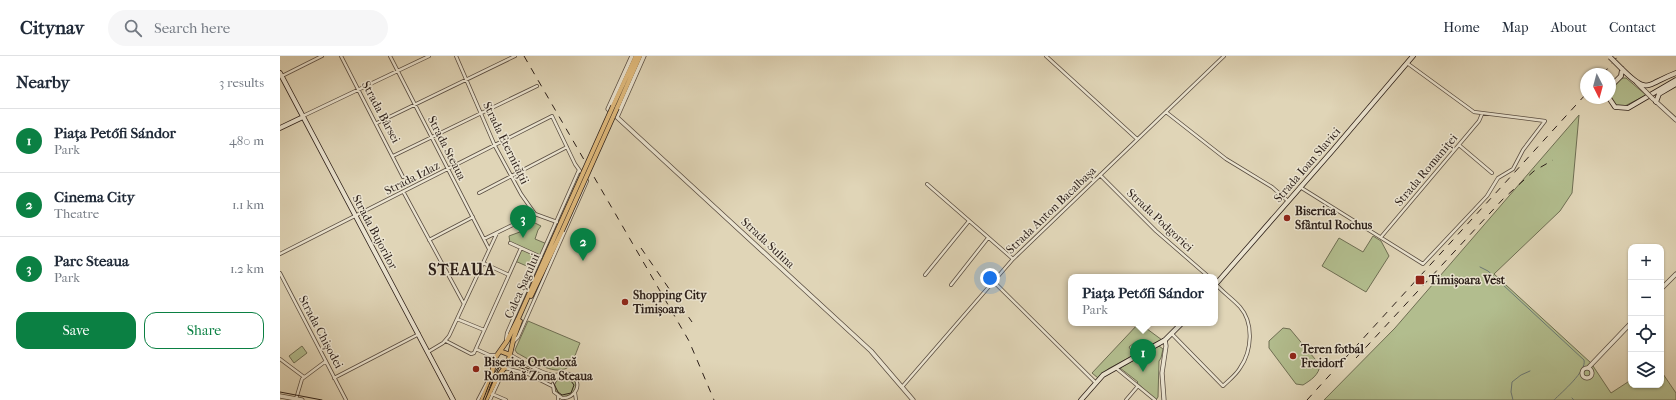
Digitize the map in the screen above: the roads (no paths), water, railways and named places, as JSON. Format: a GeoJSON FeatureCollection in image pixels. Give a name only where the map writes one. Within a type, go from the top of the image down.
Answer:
{"type":"FeatureCollection","features":[{"type":"Feature","properties":{"kind":"main road","name":"Calea Șagului"},"geometry":{"type":"LineString","coordinates":[[486,400],[497,378],[505,368],[510,355],[517,326],[615,107],[636,56]]}},
{"type":"Feature","properties":{"kind":"main road","name":"Calea Șagului"},"geometry":{"type":"LineString","coordinates":[[615,107],[640,56]]}},
{"type":"Feature","properties":{"kind":"main road","name":"Strada Ioan Slavici"},"geometry":{"type":"LineString","coordinates":[[1218,281],[1289,201],[1413,56]]}},
{"type":"Feature","properties":{"kind":"main road"},"geometry":{"type":"LineString","coordinates":[[1609,56],[1636,82],[1643,86],[1650,86],[1676,73]]}},
{"type":"Feature","properties":{"kind":"main road"},"geometry":{"type":"LineString","coordinates":[[1616,81],[1621,76],[1622,69]]}},
{"type":"Feature","properties":{"kind":"main road","name":"Strada Bujorilor"},"geometry":{"type":"LineString","coordinates":[[281,74],[453,400]]}},
{"type":"Feature","properties":{"kind":"main road"},"geometry":{"type":"LineString","coordinates":[[1621,76],[1630,76]]}},
{"type":"Feature","properties":{"kind":"main road"},"geometry":{"type":"LineString","coordinates":[[1612,104],[1614,107],[1628,108],[1676,80]]}},
{"type":"Feature","properties":{"kind":"main road"},"geometry":{"type":"LineString","coordinates":[[1657,102],[1659,94],[1676,84]]}},
{"type":"Feature","properties":{"kind":"main road"},"geometry":{"type":"LineString","coordinates":[[280,128],[303,116]]}},
{"type":"Feature","properties":{"kind":"main road","name":"Calea Șagului"},"geometry":{"type":"LineString","coordinates":[[482,400],[492,373],[496,355],[507,341],[560,230]]}},
{"type":"Feature","properties":{"kind":"main road"},"geometry":{"type":"LineString","coordinates":[[1081,400],[1106,373],[1165,340],[1179,326]]}},
{"type":"Feature","properties":{"kind":"main road"},"geometry":{"type":"LineString","coordinates":[[500,351],[510,355]]}},
{"type":"Feature","properties":{"kind":"main road"},"geometry":{"type":"LineString","coordinates":[[494,361],[505,368]]}},
{"type":"Feature","properties":{"kind":"street"},"geometry":{"type":"LineString","coordinates":[[281,74],[322,56]]}},
{"type":"Feature","properties":{"kind":"street","name":"Strada Bârsei"},"geometry":{"type":"LineString","coordinates":[[341,56],[377,123],[403,177]]}},
{"type":"Feature","properties":{"kind":"street","name":"Strada Steaua"},"geometry":{"type":"LineString","coordinates":[[390,56],[489,249]]}},
{"type":"Feature","properties":{"kind":"street"},"geometry":{"type":"LineString","coordinates":[[303,116],[429,56]]}},
{"type":"Feature","properties":{"kind":"street","name":"Strada Eternității"},"geometry":{"type":"LineString","coordinates":[[456,56],[495,146],[521,194],[535,214]]}},
{"type":"Feature","properties":{"kind":"street"},"geometry":{"type":"LineString","coordinates":[[377,123],[515,56]]}},
{"type":"Feature","properties":{"kind":"street","name":"Strada Sulina"},"geometry":{"type":"LineString","coordinates":[[632,56],[608,109],[866,347],[913,400]]}},
{"type":"Feature","properties":{"kind":"street"},"geometry":{"type":"LineString","coordinates":[[617,117],[644,56]]}},
{"type":"Feature","properties":{"kind":"street"},"geometry":{"type":"LineString","coordinates":[[1046,56],[1137,139]]}},
{"type":"Feature","properties":{"kind":"street","name":"Strada Anton Bacalbașa"},"geometry":{"type":"LineString","coordinates":[[902,387],[1013,259],[1224,56]]}},
{"type":"Feature","properties":{"kind":"street"},"geometry":{"type":"LineString","coordinates":[[1300,188],[1423,264],[1487,196],[1498,178],[1513,168],[1523,150],[1545,121],[1482,114],[1469,110],[1407,63]]}},
{"type":"Feature","properties":{"kind":"street"},"geometry":{"type":"LineString","coordinates":[[1636,82],[1676,120]]}},
{"type":"Feature","properties":{"kind":"street"},"geometry":{"type":"LineString","coordinates":[[393,156],[537,86]]}},
{"type":"Feature","properties":{"kind":"street"},"geometry":{"type":"LineString","coordinates":[[1166,112],[1226,159],[1272,187],[1289,201]]}},
{"type":"Feature","properties":{"kind":"street","name":"Strada Romaniței"},"geometry":{"type":"LineString","coordinates":[[1381,237],[1480,121],[1482,114]]}},
{"type":"Feature","properties":{"kind":"street","name":"Strada Izlaz"},"geometry":{"type":"LineString","coordinates":[[280,254],[552,116],[567,147]]}},
{"type":"Feature","properties":{"kind":"street"},"geometry":{"type":"LineString","coordinates":[[1459,145],[1492,173]]}},
{"type":"Feature","properties":{"kind":"street"},"geometry":{"type":"LineString","coordinates":[[479,193],[567,147],[579,170]]}},
{"type":"Feature","properties":{"kind":"street","name":"Calea Șagului"},"geometry":{"type":"LineString","coordinates":[[507,341],[507,332],[572,189],[579,170]]}},
{"type":"Feature","properties":{"kind":"street","name":"Calea Șagului"},"geometry":{"type":"LineString","coordinates":[[512,343],[518,337],[587,181],[579,170]]}},
{"type":"Feature","properties":{"kind":"street","name":"Strada Podgoriei"},"geometry":{"type":"LineString","coordinates":[[1100,175],[1156,231],[1206,274]]}},
{"type":"Feature","properties":{"kind":"street"},"geometry":{"type":"LineString","coordinates":[[927,184],[1013,259]]}},
{"type":"Feature","properties":{"kind":"street"},"geometry":{"type":"LineString","coordinates":[[404,192],[464,304]]}},
{"type":"Feature","properties":{"kind":"street"},"geometry":{"type":"LineString","coordinates":[[568,196],[576,194],[579,198],[578,201]]}},
{"type":"Feature","properties":{"kind":"street"},"geometry":{"type":"LineString","coordinates":[[484,239],[535,214],[556,222]]}},
{"type":"Feature","properties":{"kind":"street"},"geometry":{"type":"LineString","coordinates":[[429,240],[473,217]]}},
{"type":"Feature","properties":{"kind":"street"},"geometry":{"type":"LineString","coordinates":[[925,275],[968,221]]}},
{"type":"Feature","properties":{"kind":"street"},"geometry":{"type":"LineString","coordinates":[[428,352],[446,341],[497,233]]}},
{"type":"Feature","properties":{"kind":"street"},"geometry":{"type":"LineString","coordinates":[[951,285],[988,238]]}},
{"type":"Feature","properties":{"kind":"street"},"geometry":{"type":"LineString","coordinates":[[510,243],[541,257]]}},
{"type":"Feature","properties":{"kind":"street"},"geometry":{"type":"LineString","coordinates":[[446,341],[471,354],[474,353],[521,248]]}},
{"type":"Feature","properties":{"kind":"street"},"geometry":{"type":"LineString","coordinates":[[483,263],[509,276]]}},
{"type":"Feature","properties":{"kind":"street","name":"Strada Chișodei"},"geometry":{"type":"LineString","coordinates":[[280,273],[346,400]]}},
{"type":"Feature","properties":{"kind":"street"},"geometry":{"type":"LineString","coordinates":[[1664,286],[1676,274]]}},
{"type":"Feature","properties":{"kind":"street"},"geometry":{"type":"LineString","coordinates":[[993,281],[1096,383]]}},
{"type":"Feature","properties":{"kind":"street"},"geometry":{"type":"LineString","coordinates":[[1172,334],[1223,386],[1238,372],[1244,363],[1250,333],[1242,310],[1218,287]]}},
{"type":"Feature","properties":{"kind":"street"},"geometry":{"type":"LineString","coordinates":[[457,319],[484,330]]}},
{"type":"Feature","properties":{"kind":"street"},"geometry":{"type":"LineString","coordinates":[[1590,370],[1593,364],[1628,326]]}},
{"type":"Feature","properties":{"kind":"street"},"geometry":{"type":"LineString","coordinates":[[334,378],[419,334]]}},
{"type":"Feature","properties":{"kind":"street"},"geometry":{"type":"LineString","coordinates":[[1164,400],[1162,378],[1166,346],[1165,340]]}},
{"type":"Feature","properties":{"kind":"street"},"geometry":{"type":"LineString","coordinates":[[476,349],[489,355],[496,355]]}},
{"type":"Feature","properties":{"kind":"street"},"geometry":{"type":"LineString","coordinates":[[489,355],[494,361]]}},
{"type":"Feature","properties":{"kind":"street"},"geometry":{"type":"LineString","coordinates":[[510,355],[550,375],[565,374],[573,376],[577,384],[575,393],[576,400]]}},
{"type":"Feature","properties":{"kind":"street"},"geometry":{"type":"LineString","coordinates":[[280,359],[304,377]]}},
{"type":"Feature","properties":{"kind":"street"},"geometry":{"type":"LineString","coordinates":[[296,399],[304,377],[326,361]]}},
{"type":"Feature","properties":{"kind":"street"},"geometry":{"type":"LineString","coordinates":[[505,368],[528,374],[552,386],[558,396],[558,400]]}},
{"type":"Feature","properties":{"kind":"street","name":"Calea Șagului"},"geometry":{"type":"LineString","coordinates":[[490,400],[505,368]]}},
{"type":"Feature","properties":{"kind":"street"},"geometry":{"type":"LineString","coordinates":[[1116,368],[1155,400]]}},
{"type":"Feature","properties":{"kind":"street","name":"Calea Șagului"},"geometry":{"type":"LineString","coordinates":[[478,400],[492,373]]}},
{"type":"Feature","properties":{"kind":"street"},"geometry":{"type":"LineString","coordinates":[[552,386],[558,375]]}},
{"type":"Feature","properties":{"kind":"street"},"geometry":{"type":"LineString","coordinates":[[1126,400],[1138,386]]}},
{"type":"Feature","properties":{"kind":"street"},"geometry":{"type":"LineString","coordinates":[[565,398],[575,393]]}},
{"type":"Feature","properties":{"kind":"street"},"geometry":{"type":"LineString","coordinates":[[492,394],[506,400]]}},
{"type":"Feature","properties":{"kind":"street"},"geometry":{"type":"LineString","coordinates":[[280,396],[302,400]]}},
{"type":"Feature","properties":{"kind":"street"},"geometry":{"type":"LineString","coordinates":[[558,396],[571,400]]}},
{"type":"Feature","properties":{"kind":"waterway"},"geometry":{"type":"LineString","coordinates":[[1480,267],[1488,271],[1584,360],[1582,370],[1568,387],[1554,400]]}},
{"type":"Feature","properties":{"kind":"waterway"},"geometry":{"type":"LineString","coordinates":[[1513,400],[1511,392],[1512,382],[1521,375],[1530,371]]}},
{"type":"Feature","properties":{"kind":"tram line"},"geometry":{"type":"LineString","coordinates":[[483,400],[493,375],[497,369],[501,364],[506,361],[511,361],[552,379],[568,377],[574,385],[571,393],[562,395],[558,392],[552,380],[506,362],[500,365],[485,400]]}},
{"type":"Feature","properties":{"kind":"tram line"},"geometry":{"type":"LineString","coordinates":[[280,392],[322,400]]}},
{"type":"Feature","properties":{"kind":"railway"},"geometry":{"type":"LineString","coordinates":[[524,56],[689,341],[714,400]]}},
{"type":"Feature","properties":{"kind":"railway"},"geometry":{"type":"LineString","coordinates":[[1608,68],[1618,56]]}},
{"type":"Feature","properties":{"kind":"railway"},"geometry":{"type":"LineString","coordinates":[[1307,400],[1580,101]]}},
{"type":"Feature","properties":{"kind":"railway"},"geometry":{"type":"LineString","coordinates":[[1356,358],[1503,199],[1534,171],[1553,160]]}},
{"type":"Feature","properties":{"kind":"railway"},"geometry":{"type":"LineString","coordinates":[[641,248],[692,322]]}},
{"type":"Feature","properties":{"kind":"place","name":"Biserica Sfântul Rochus"},"geometry":{"type":"Point","coordinates":[1287,218]}},
{"type":"Feature","properties":{"kind":"place","name":"Parc Steaua"},"geometry":{"type":"Point","coordinates":[523,238]}},
{"type":"Feature","properties":{"kind":"place","name":"Cinema City"},"geometry":{"type":"Point","coordinates":[583,261]}},
{"type":"Feature","properties":{"kind":"place","name":"Timișoara Vest"},"geometry":{"type":"Point","coordinates":[1420,280]}},
{"type":"Feature","properties":{"kind":"place","name":"Shopping City Timișoara"},"geometry":{"type":"Point","coordinates":[625,302]}},
{"type":"Feature","properties":{"kind":"place","name":"Teren fotbal Freidorf"},"geometry":{"type":"Point","coordinates":[1293,356]}},
{"type":"Feature","properties":{"kind":"place","name":"Biserica Ortodoxă Română Zona Steaua"},"geometry":{"type":"Point","coordinates":[476,369]}},
{"type":"Feature","properties":{"kind":"place","name":"Piața Petőfi Sándor"},"geometry":{"type":"Point","coordinates":[1143,372]}},
{"type":"Feature","properties":{"kind":"district","name":"STEAUA"},"geometry":{"type":"Point","coordinates":[462,269]}}]}
